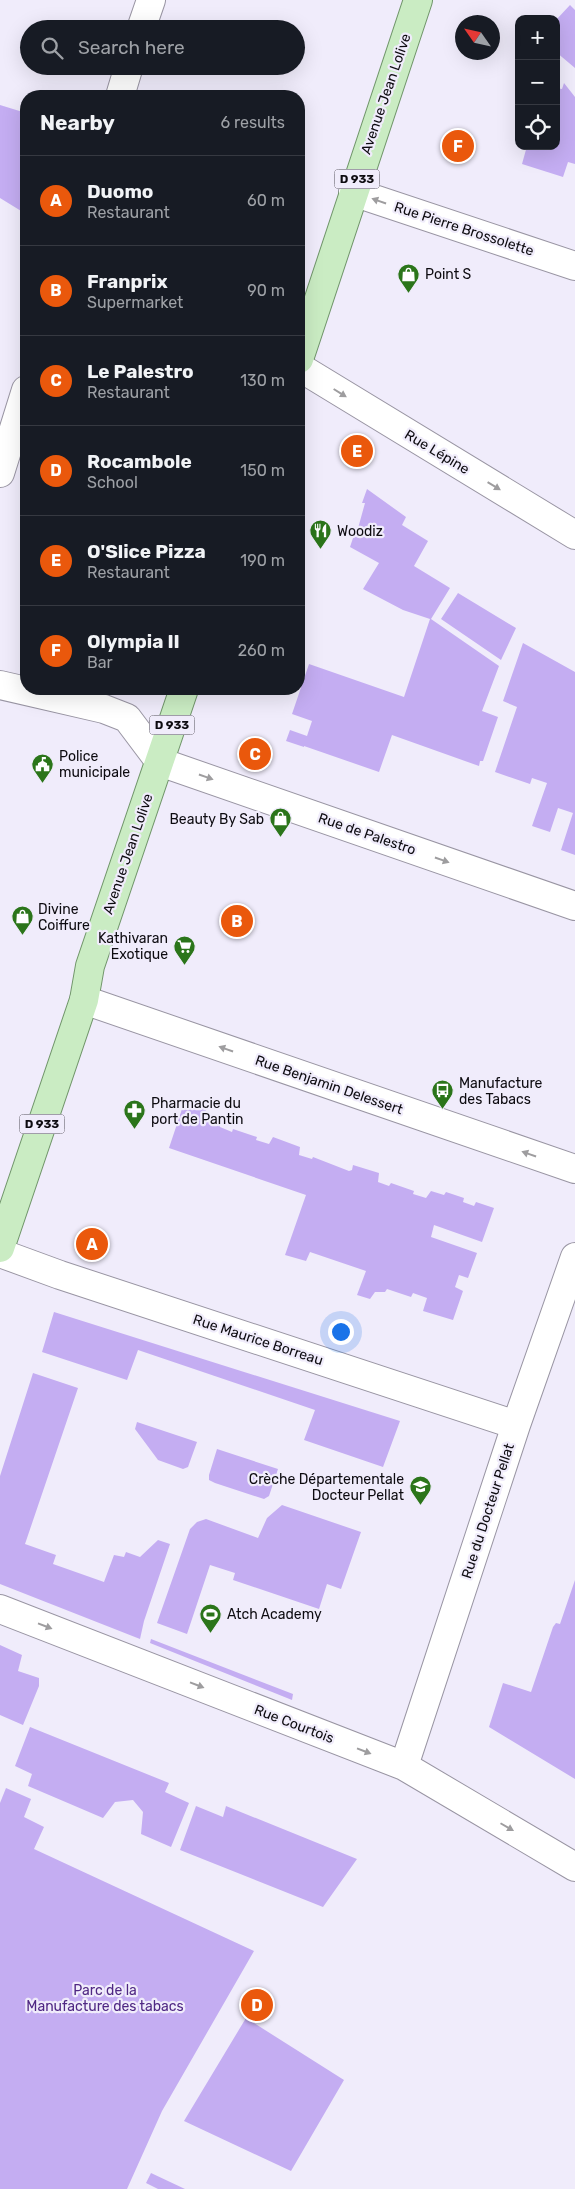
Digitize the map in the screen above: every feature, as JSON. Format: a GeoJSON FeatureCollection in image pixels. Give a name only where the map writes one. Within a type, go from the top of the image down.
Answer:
{"type":"FeatureCollection","features":[{"type":"Feature","properties":{"kind":"main road","name":"Avenue Jean Lolive"},"geometry":{"type":"LineString","coordinates":[[305,341],[418,0]]}},
{"type":"Feature","properties":{"kind":"main road","name":"Avenue Jean Lolive"},"geometry":{"type":"LineString","coordinates":[[0,1248],[84,1000],[90,966],[182,695]]}},
{"type":"Feature","properties":{"kind":"street"},"geometry":{"type":"LineString","coordinates":[[144,20],[151,0]]}},
{"type":"Feature","properties":{"kind":"street"},"geometry":{"type":"LineString","coordinates":[[122,90],[126,75]]}},
{"type":"Feature","properties":{"kind":"street","name":"Rue Pierre Brossolette"},"geometry":{"type":"LineString","coordinates":[[353,192],[575,266]]}},
{"type":"Feature","properties":{"kind":"street","name":"Rue Lépine"},"geometry":{"type":"LineString","coordinates":[[305,372],[575,535]]}},
{"type":"Feature","properties":{"kind":"street"},"geometry":{"type":"LineString","coordinates":[[0,472],[20,409]]}},
{"type":"Feature","properties":{"kind":"street"},"geometry":{"type":"LineString","coordinates":[[0,685],[20,690]]}},
{"type":"Feature","properties":{"kind":"street"},"geometry":{"type":"LineString","coordinates":[[43,695],[104,709],[127,718],[160,762]]}},
{"type":"Feature","properties":{"kind":"street","name":"Rue de Palestro"},"geometry":{"type":"LineString","coordinates":[[160,762],[575,906]]}},
{"type":"Feature","properties":{"kind":"street","name":"Rue Benjamin Delessert"},"geometry":{"type":"LineString","coordinates":[[84,1000],[575,1169]]}},
{"type":"Feature","properties":{"kind":"street","name":"Rue Maurice Borreau"},"geometry":{"type":"LineString","coordinates":[[0,1253],[60,1275],[516,1425]]}},
{"type":"Feature","properties":{"kind":"street","name":"Rue du Docteur Pellat"},"geometry":{"type":"LineString","coordinates":[[404,1766],[516,1425],[575,1257]]}},
{"type":"Feature","properties":{"kind":"street","name":"Rue Courtois"},"geometry":{"type":"LineString","coordinates":[[0,1609],[404,1766],[575,1867]]}},
{"type":"Feature","properties":{"kind":"green space"},"geometry":{"type":"Polygon","coordinates":[[[570,5],[575,10],[575,68],[560,55],[560,16],[570,5]]]}},
{"type":"Feature","properties":{"kind":"green space"},"geometry":{"type":"Polygon","coordinates":[[[564,83],[575,97],[575,164],[568,162],[563,177],[522,164],[526,150],[560,150],[560,89],[562,89],[564,83]]]}},
{"type":"Feature","properties":{"kind":"green space"},"geometry":{"type":"Polygon","coordinates":[[[0,105],[20,111],[20,210],[0,198],[0,105]]]}},
{"type":"Feature","properties":{"kind":"green space"},"geometry":{"type":"Polygon","coordinates":[[[367,489],[406,517],[402,525],[428,541],[414,566],[450,588],[431,619],[499,666],[482,711],[498,717],[483,761],[480,761],[479,766],[392,735],[379,772],[286,741],[290,730],[307,736],[312,721],[292,714],[298,695],[305,695],[305,676],[309,664],[404,697],[430,619],[403,610],[363,589],[379,563],[350,547],[355,532],[357,532],[365,503],[362,503],[367,489]]]}},
{"type":"Feature","properties":{"kind":"green space"},"geometry":{"type":"Polygon","coordinates":[[[458,593],[516,628],[501,660],[441,619],[458,593]]]}},
{"type":"Feature","properties":{"kind":"green space"},"geometry":{"type":"Polygon","coordinates":[[[523,643],[575,672],[575,855],[561,850],[573,813],[558,808],[550,832],[532,826],[547,783],[532,778],[530,784],[495,772],[517,707],[503,701],[523,643]]]}},
{"type":"Feature","properties":{"kind":"green space"},"geometry":{"type":"Polygon","coordinates":[[[191,1104],[206,1110],[206,1113],[220,1118],[220,1127],[232,1132],[233,1129],[257,1137],[256,1140],[269,1144],[273,1137],[300,1147],[299,1155],[312,1159],[313,1157],[349,1171],[352,1170],[353,1165],[379,1173],[378,1182],[389,1186],[391,1183],[414,1191],[413,1194],[426,1198],[431,1191],[444,1195],[446,1192],[464,1198],[463,1202],[474,1206],[476,1202],[494,1208],[482,1242],[434,1225],[431,1237],[477,1253],[468,1278],[459,1275],[455,1287],[463,1291],[453,1320],[423,1311],[427,1298],[413,1293],[411,1297],[387,1289],[385,1292],[375,1292],[370,1299],[357,1295],[366,1271],[310,1252],[306,1261],[285,1255],[306,1195],[169,1148],[182,1109],[188,1110],[191,1104]]]}},
{"type":"Feature","properties":{"kind":"green space"},"geometry":{"type":"Polygon","coordinates":[[[54,1312],[400,1421],[383,1467],[304,1440],[315,1410],[138,1350],[127,1380],[42,1352],[54,1312]]]}},
{"type":"Feature","properties":{"kind":"green space"},"geometry":{"type":"Polygon","coordinates":[[[33,1373],[78,1388],[25,1544],[56,1555],[53,1564],[104,1582],[114,1555],[124,1557],[126,1552],[140,1557],[158,1540],[170,1544],[144,1621],[140,1639],[0,1584],[0,1476],[33,1373]]]}},
{"type":"Feature","properties":{"kind":"green space"},"geometry":{"type":"Polygon","coordinates":[[[137,1422],[197,1442],[188,1467],[183,1469],[158,1460],[135,1429],[137,1422]]]}},
{"type":"Feature","properties":{"kind":"green space"},"geometry":{"type":"Polygon","coordinates":[[[217,1449],[278,1469],[269,1496],[264,1499],[209,1480],[217,1449]]]}},
{"type":"Feature","properties":{"kind":"green space"},"geometry":{"type":"Polygon","coordinates":[[[282,1505],[361,1532],[341,1589],[327,1584],[319,1609],[233,1580],[235,1573],[210,1565],[187,1634],[157,1623],[190,1529],[197,1522],[206,1519],[258,1538],[267,1518],[282,1505]]]}},
{"type":"Feature","properties":{"kind":"green space"},"geometry":{"type":"Polygon","coordinates":[[[575,1580],[575,1779],[489,1727],[503,1683],[531,1692],[553,1627],[556,1623],[560,1624],[575,1580]]]}},
{"type":"Feature","properties":{"kind":"green space"},"geometry":{"type":"Polygon","coordinates":[[[151,1639],[293,1694],[292,1700],[150,1643],[151,1639]]]}},
{"type":"Feature","properties":{"kind":"green space"},"geometry":{"type":"Polygon","coordinates":[[[0,1645],[22,1655],[18,1671],[39,1678],[39,1686],[23,1725],[0,1715],[0,1645]]]}},
{"type":"Feature","properties":{"kind":"green space"},"geometry":{"type":"Polygon","coordinates":[[[30,1727],[169,1783],[165,1792],[189,1803],[171,1847],[141,1834],[143,1812],[133,1800],[115,1802],[103,1818],[28,1786],[32,1774],[15,1766],[30,1727]]]}},
{"type":"Feature","properties":{"kind":"green space","name":"Parc de la Manufacture des tabacs"},"geometry":{"type":"Polygon","coordinates":[[[6,1788],[31,1799],[24,1817],[44,1827],[34,1849],[254,1951],[162,2111],[127,2189],[0,2189],[0,1803],[6,1788]]]}},
{"type":"Feature","properties":{"kind":"green space"},"geometry":{"type":"Polygon","coordinates":[[[196,1806],[223,1817],[226,1806],[357,1859],[323,1907],[180,1850],[196,1806]]]}},
{"type":"Feature","properties":{"kind":"green space"},"geometry":{"type":"Polygon","coordinates":[[[246,2018],[344,2080],[291,2171],[184,2121],[246,2018]]]}},
{"type":"Feature","properties":{"kind":"green space"},"geometry":{"type":"Polygon","coordinates":[[[151,2173],[185,2189],[158,2189],[146,2183],[151,2173]]]}},
{"type":"Feature","properties":{"kind":"place","name":"Olympia II"},"geometry":{"type":"Point","coordinates":[458,146]}},
{"type":"Feature","properties":{"kind":"place","name":"Point S"},"geometry":{"type":"Point","coordinates":[409,293]}},
{"type":"Feature","properties":{"kind":"place","name":"O'Slice Pizza"},"geometry":{"type":"Point","coordinates":[357,451]}},
{"type":"Feature","properties":{"kind":"place","name":"Woodiz"},"geometry":{"type":"Point","coordinates":[321,550]}},
{"type":"Feature","properties":{"kind":"place","name":"Le Palestro"},"geometry":{"type":"Point","coordinates":[255,754]}},
{"type":"Feature","properties":{"kind":"place","name":"Police municipale"},"geometry":{"type":"Point","coordinates":[43,783]}},
{"type":"Feature","properties":{"kind":"place","name":"Beauty By Sab"},"geometry":{"type":"Point","coordinates":[280,838]}},
{"type":"Feature","properties":{"kind":"place","name":"Franprix"},"geometry":{"type":"Point","coordinates":[237,921]}},
{"type":"Feature","properties":{"kind":"place","name":"Divine Coiffure"},"geometry":{"type":"Point","coordinates":[22,936]}},
{"type":"Feature","properties":{"kind":"place","name":"Kathivaran Exotique"},"geometry":{"type":"Point","coordinates":[184,965]}},
{"type":"Feature","properties":{"kind":"place","name":"Manufacture des Tabacs"},"geometry":{"type":"Point","coordinates":[443,1110]}},
{"type":"Feature","properties":{"kind":"place","name":"Pharmacie du port de Pantin"},"geometry":{"type":"Point","coordinates":[135,1130]}},
{"type":"Feature","properties":{"kind":"place","name":"Duomo"},"geometry":{"type":"Point","coordinates":[92,1244]}},
{"type":"Feature","properties":{"kind":"place","name":"Crèche Départementale Docteur Pellat"},"geometry":{"type":"Point","coordinates":[420,1506]}},
{"type":"Feature","properties":{"kind":"place","name":"Atch Academy"},"geometry":{"type":"Point","coordinates":[211,1633]}},
{"type":"Feature","properties":{"kind":"place","name":"Rocambole"},"geometry":{"type":"Point","coordinates":[257,2005]}}]}
